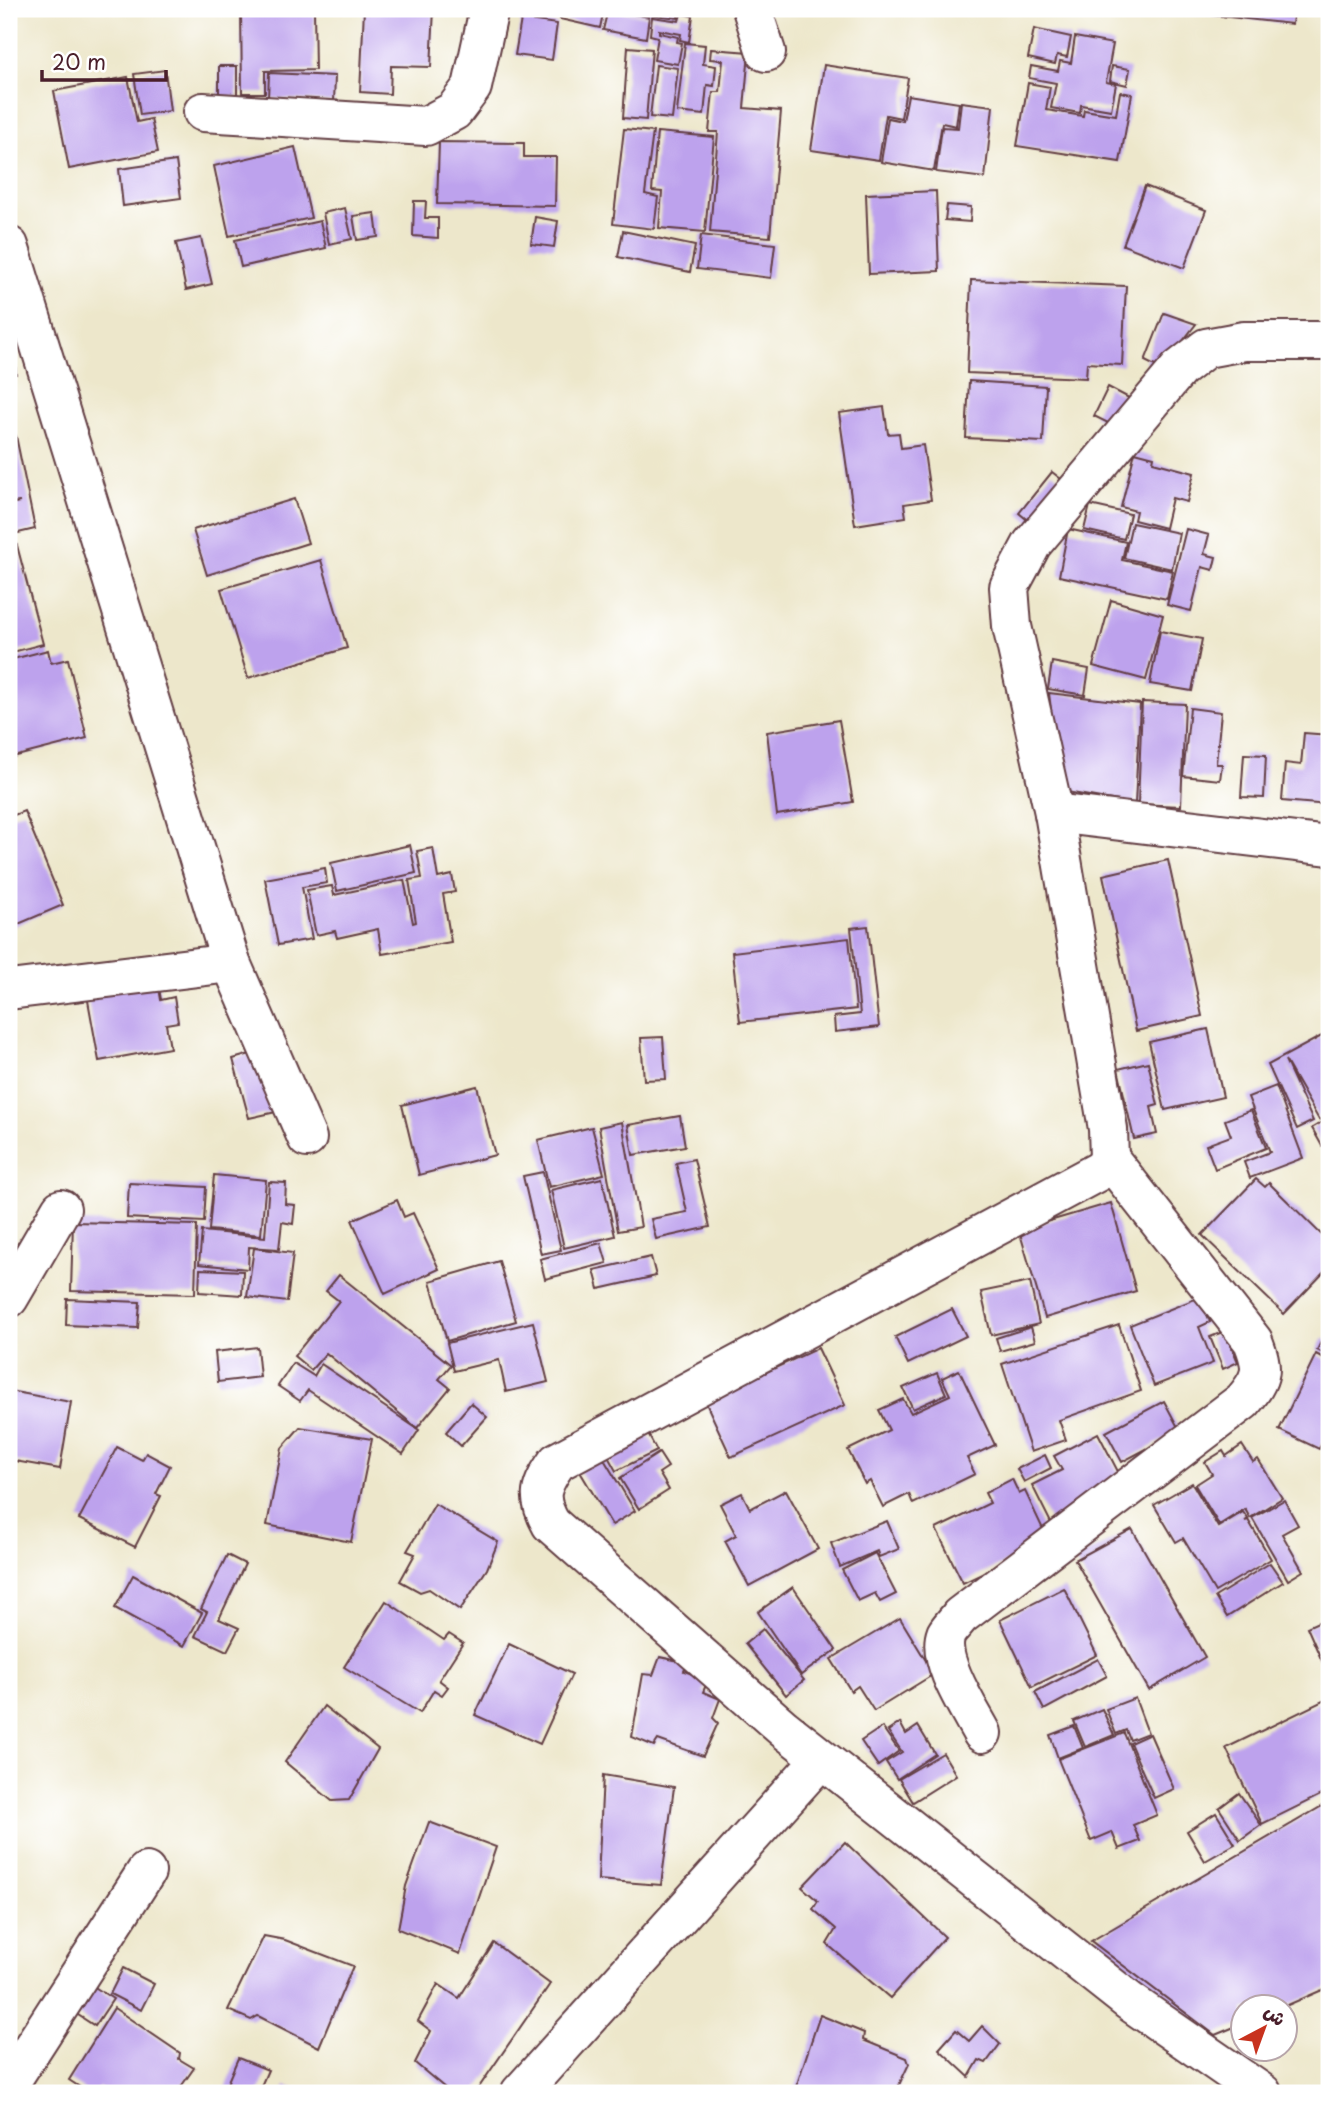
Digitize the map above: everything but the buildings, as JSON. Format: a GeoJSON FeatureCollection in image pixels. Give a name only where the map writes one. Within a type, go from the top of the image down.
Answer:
{"type":"FeatureCollection","features":[{"type":"Feature","properties":{"kind":"street"},"geometry":{"type":"LineString","coordinates":[[203,112],[426,126],[454,111],[472,87],[489,9]]}},
{"type":"Feature","properties":{"kind":"street"},"geometry":{"type":"LineString","coordinates":[[752,9],[766,52]]}},
{"type":"Feature","properties":{"kind":"street"},"geometry":{"type":"LineString","coordinates":[[9,246],[231,963],[307,1138]]}},
{"type":"Feature","properties":{"kind":"street"},"geometry":{"type":"LineString","coordinates":[[1262,2093],[1129,2001],[821,1759],[551,1524],[540,1504],[543,1482],[556,1462],[1103,1169],[1109,1157],[1108,1129],[1054,813],[1012,626],[1009,587],[1032,544],[1179,369],[1206,348],[1244,341],[1329,341]]}},
{"type":"Feature","properties":{"kind":"street"},"geometry":{"type":"LineString","coordinates":[[1054,813],[1329,846]]}},
{"type":"Feature","properties":{"kind":"street"},"geometry":{"type":"LineString","coordinates":[[9,990],[231,963]]}},
{"type":"Feature","properties":{"kind":"street"},"geometry":{"type":"LineString","coordinates":[[982,1733],[950,1673],[946,1634],[960,1616],[1243,1401],[1256,1386],[1262,1365],[1253,1341],[1109,1157]]}},
{"type":"Feature","properties":{"kind":"street"},"geometry":{"type":"LineString","coordinates":[[9,1298],[61,1209]]}},
{"type":"Feature","properties":{"kind":"street"},"geometry":{"type":"LineString","coordinates":[[520,2093],[821,1759]]}},
{"type":"Feature","properties":{"kind":"street"},"geometry":{"type":"LineString","coordinates":[[9,2084],[146,1871]]}}]}
